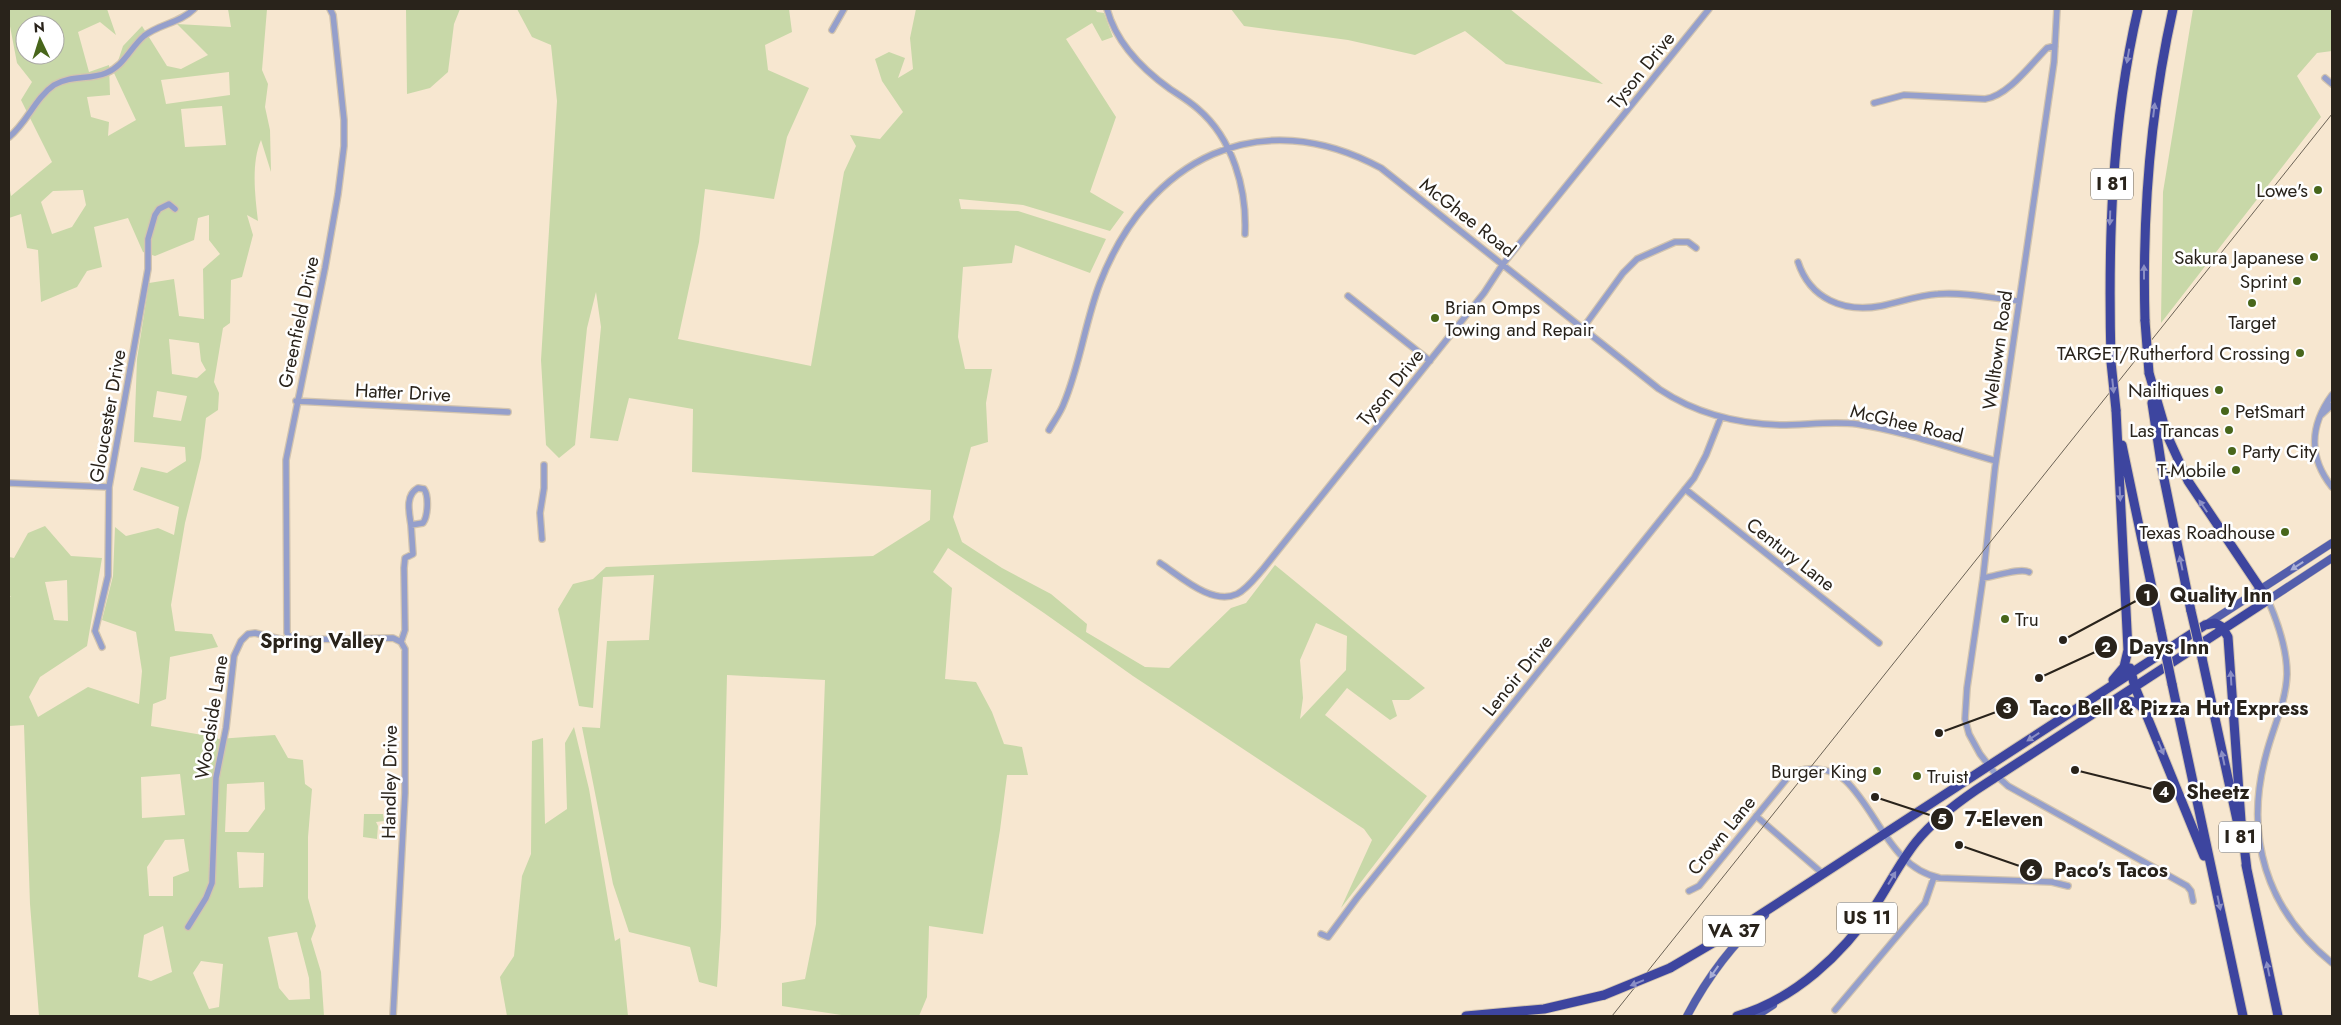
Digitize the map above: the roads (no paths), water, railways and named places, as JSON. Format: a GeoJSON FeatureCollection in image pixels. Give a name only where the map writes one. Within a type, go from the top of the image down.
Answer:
{"type":"FeatureCollection","features":[{"type":"Feature","properties":{"kind":"highway","name":"I 81"},"geometry":{"type":"LineString","coordinates":[[2138,9],[2120,102],[2113,163],[2109,256],[2111,362],[2116,410],[2243,1016]]}},
{"type":"Feature","properties":{"kind":"highway","name":"I 81"},"geometry":{"type":"LineString","coordinates":[[2173,9],[2159,79],[2148,160],[2144,235],[2145,321],[2149,373],[2162,470],[2278,1016]]}},
{"type":"Feature","properties":{"kind":"highway"},"geometry":{"type":"LineString","coordinates":[[2149,373],[2167,435],[2188,481],[2268,600]]}},
{"type":"Feature","properties":{"kind":"highway"},"geometry":{"type":"LineString","coordinates":[[2116,410],[2128,650],[2131,673],[2214,879]]}},
{"type":"Feature","properties":{"kind":"highway","name":"US 11"},"geometry":{"type":"LineString","coordinates":[[1819,970],[1856,932],[1904,858],[1947,811],[1996,776],[2268,600]]}},
{"type":"Feature","properties":{"kind":"highway"},"geometry":{"type":"LineString","coordinates":[[2230,658],[2231,632],[2239,618]]}},
{"type":"Feature","properties":{"kind":"highway"},"geometry":{"type":"LineString","coordinates":[[1796,890],[2206,625],[2215,623],[2224,629],[2228,637],[2235,746],[2247,870]]}},
{"type":"Feature","properties":{"kind":"highway"},"geometry":{"type":"LineString","coordinates":[[2089,700],[2122,671],[2128,650]]}},
{"type":"Feature","properties":{"kind":"highway"},"geometry":{"type":"LineString","coordinates":[[2099,710],[2130,701],[2138,703],[2146,712]]}},
{"type":"Feature","properties":{"kind":"highway","name":"VA 37"},"geometry":{"type":"LineString","coordinates":[[1466,1016],[1536,1010],[1604,995],[1670,968],[1722,939],[1796,890]]}},
{"type":"Feature","properties":{"kind":"highway"},"geometry":{"type":"LineString","coordinates":[[1738,1016],[1776,999],[1819,970]]}},
{"type":"Feature","properties":{"kind":"main road"},"geometry":{"type":"LineString","coordinates":[[2206,625],[2332,543]]}},
{"type":"Feature","properties":{"kind":"main road","name":"US 11"},"geometry":{"type":"LineString","coordinates":[[2268,600],[2332,558]]}},
{"type":"Feature","properties":{"kind":"main road"},"geometry":{"type":"LineString","coordinates":[[1687,1016],[1710,978],[1734,946],[1751,928],[1796,890]]}},
{"type":"Feature","properties":{"kind":"main road","name":"US 11"},"geometry":{"type":"LineString","coordinates":[[1756,1016],[1805,983],[1819,970]]}},
{"type":"Feature","properties":{"kind":"street"},"geometry":{"type":"LineString","coordinates":[[9,137],[53,86],[69,79],[97,76],[109,72],[120,64],[138,41],[149,32],[185,16],[194,9]]}},
{"type":"Feature","properties":{"kind":"street","name":"Greenfield Drive"},"geometry":{"type":"LineString","coordinates":[[293,640],[287,633],[286,460],[343,160],[344,120],[334,15],[330,9]]}},
{"type":"Feature","properties":{"kind":"street"},"geometry":{"type":"LineString","coordinates":[[832,30],[844,9]]}},
{"type":"Feature","properties":{"kind":"street"},"geometry":{"type":"LineString","coordinates":[[1107,9],[1116,33],[1132,54],[1157,79],[1206,116],[1228,148],[1241,187],[1245,209],[1245,234]]}},
{"type":"Feature","properties":{"kind":"street","name":"Tyson Drive"},"geometry":{"type":"LineString","coordinates":[[1160,563],[1210,595],[1227,597],[1241,592],[1263,569],[1430,362],[1484,293],[1503,264],[1709,9]]}},
{"type":"Feature","properties":{"kind":"street","name":"Welltown Road"},"geometry":{"type":"LineString","coordinates":[[2057,9],[2055,46],[1996,461],[1965,715],[1971,739],[1996,776],[2017,792],[2187,886],[2191,891],[2193,901]]}},
{"type":"Feature","properties":{"kind":"street"},"geometry":{"type":"LineString","coordinates":[[1874,103],[1904,95],[1985,99],[1996,97],[2047,48],[2055,46]]}},
{"type":"Feature","properties":{"kind":"street"},"geometry":{"type":"LineString","coordinates":[[2325,78],[2332,84]]}},
{"type":"Feature","properties":{"kind":"street","name":"McGhee Road"},"geometry":{"type":"LineString","coordinates":[[1050,430],[1064,404],[1100,283],[1123,237],[1148,202],[1165,184],[1200,160],[1228,148],[1264,141],[1302,140],[1323,144],[1350,153],[1381,168],[1670,396],[1692,408],[1721,417],[1776,424],[1828,422],[1858,425],[1996,461]]}},
{"type":"Feature","properties":{"kind":"street","name":"Gloucester Drive"},"geometry":{"type":"LineString","coordinates":[[102,647],[95,631],[108,576],[109,487],[148,269],[148,239],[157,212],[169,204],[175,209]]}},
{"type":"Feature","properties":{"kind":"street"},"geometry":{"type":"LineString","coordinates":[[1583,328],[1622,273],[1637,259],[1675,242],[1688,242],[1696,248]]}},
{"type":"Feature","properties":{"kind":"street"},"geometry":{"type":"LineString","coordinates":[[1798,262],[1805,278],[1818,294],[1828,300],[1850,306],[1881,306],[1943,293],[2018,301]]}},
{"type":"Feature","properties":{"kind":"street"},"geometry":{"type":"LineString","coordinates":[[1348,296],[1430,362]]}},
{"type":"Feature","properties":{"kind":"street"},"geometry":{"type":"LineString","coordinates":[[2332,395],[2323,408],[2316,432],[2315,452],[2321,472],[2332,487]]}},
{"type":"Feature","properties":{"kind":"street","name":"Hatter Drive"},"geometry":{"type":"LineString","coordinates":[[296,401],[508,412]]}},
{"type":"Feature","properties":{"kind":"street"},"geometry":{"type":"LineString","coordinates":[[2321,415],[2332,405]]}},
{"type":"Feature","properties":{"kind":"street","name":"Lenoir Drive"},"geometry":{"type":"LineString","coordinates":[[1321,934],[1328,937],[1357,898],[1685,488],[1706,455],[1721,417]]}},
{"type":"Feature","properties":{"kind":"street"},"geometry":{"type":"LineString","coordinates":[[542,539],[540,512],[544,488],[544,465]]}},
{"type":"Feature","properties":{"kind":"street"},"geometry":{"type":"LineString","coordinates":[[9,483],[109,487]]}},
{"type":"Feature","properties":{"kind":"street"},"geometry":{"type":"LineString","coordinates":[[422,488],[427,493],[426,518],[423,523],[411,525],[409,503],[413,491],[422,488]]}},
{"type":"Feature","properties":{"kind":"street","name":"Century Lane"},"geometry":{"type":"LineString","coordinates":[[1685,488],[1879,643]]}},
{"type":"Feature","properties":{"kind":"street","name":"Handley Drive"},"geometry":{"type":"LineString","coordinates":[[393,1016],[405,793],[405,649],[401,642],[405,630],[404,561],[412,554],[411,525]]}},
{"type":"Feature","properties":{"kind":"street"},"geometry":{"type":"LineString","coordinates":[[1982,578],[2000,576],[2022,570],[2029,572]]}},
{"type":"Feature","properties":{"kind":"street"},"geometry":{"type":"LineString","coordinates":[[2268,600],[2282,639],[2286,675],[2282,705],[2266,752],[2259,786],[2258,837],[2268,877],[2286,913],[2310,944],[2332,963]]}},
{"type":"Feature","properties":{"kind":"street","name":"Woodside Lane"},"geometry":{"type":"LineString","coordinates":[[188,927],[206,898],[214,874],[215,786],[226,728],[236,650],[241,640],[252,633],[260,633],[280,640],[393,638],[401,642]]}},
{"type":"Feature","properties":{"kind":"street","name":"Crown Lane"},"geometry":{"type":"LineString","coordinates":[[1689,891],[1699,886],[1790,776],[1802,770],[1819,769],[1836,774],[1847,781],[1883,833],[1904,858],[1934,877]]}},
{"type":"Feature","properties":{"kind":"street"},"geometry":{"type":"LineString","coordinates":[[1756,816],[1822,873]]}},
{"type":"Feature","properties":{"kind":"street"},"geometry":{"type":"LineString","coordinates":[[1835,1010],[1925,903],[1934,877],[2052,882],[2068,886]]}},
{"type":"Feature","properties":{"kind":"railway"},"geometry":{"type":"LineString","coordinates":[[1612,1016],[2332,114]]}},
{"type":"Feature","properties":{"kind":"place","name":"Lowe's"},"geometry":{"type":"Point","coordinates":[2318,190]}},
{"type":"Feature","properties":{"kind":"place","name":"Sakura Japanese"},"geometry":{"type":"Point","coordinates":[2314,257]}},
{"type":"Feature","properties":{"kind":"place","name":"Sprint"},"geometry":{"type":"Point","coordinates":[2297,281]}},
{"type":"Feature","properties":{"kind":"place","name":"Target"},"geometry":{"type":"Point","coordinates":[2252,303]}},
{"type":"Feature","properties":{"kind":"place","name":"Brian Omps Towing and Repair"},"geometry":{"type":"Point","coordinates":[1435,318]}},
{"type":"Feature","properties":{"kind":"place","name":"TARGET/Rutherford Crossing"},"geometry":{"type":"Point","coordinates":[2300,353]}},
{"type":"Feature","properties":{"kind":"place","name":"Nailtiques"},"geometry":{"type":"Point","coordinates":[2219,390]}},
{"type":"Feature","properties":{"kind":"place","name":"PetSmart"},"geometry":{"type":"Point","coordinates":[2225,411]}},
{"type":"Feature","properties":{"kind":"place","name":"Las Trancas"},"geometry":{"type":"Point","coordinates":[2229,430]}},
{"type":"Feature","properties":{"kind":"place","name":"Party City"},"geometry":{"type":"Point","coordinates":[2232,451]}},
{"type":"Feature","properties":{"kind":"place","name":"T-Mobile"},"geometry":{"type":"Point","coordinates":[2236,470]}},
{"type":"Feature","properties":{"kind":"place","name":"Texas Roadhouse"},"geometry":{"type":"Point","coordinates":[2285,532]}},
{"type":"Feature","properties":{"kind":"place","name":"Tru"},"geometry":{"type":"Point","coordinates":[2005,619]}},
{"type":"Feature","properties":{"kind":"place","name":"Quality Inn"},"geometry":{"type":"Point","coordinates":[2063,640]}},
{"type":"Feature","properties":{"kind":"place","name":"Days Inn"},"geometry":{"type":"Point","coordinates":[2039,678]}},
{"type":"Feature","properties":{"kind":"place","name":"Taco Bell & Pizza Hut Express"},"geometry":{"type":"Point","coordinates":[1939,733]}},
{"type":"Feature","properties":{"kind":"place","name":"Sheetz"},"geometry":{"type":"Point","coordinates":[2075,770]}},
{"type":"Feature","properties":{"kind":"place","name":"Burger King"},"geometry":{"type":"Point","coordinates":[1877,771]}},
{"type":"Feature","properties":{"kind":"place","name":"Truist"},"geometry":{"type":"Point","coordinates":[1917,776]}},
{"type":"Feature","properties":{"kind":"place","name":"7-Eleven"},"geometry":{"type":"Point","coordinates":[1875,797]}},
{"type":"Feature","properties":{"kind":"place","name":"Paco's Tacos"},"geometry":{"type":"Point","coordinates":[1959,845]}},
{"type":"Feature","properties":{"kind":"district","name":"Spring Valley"},"geometry":{"type":"Point","coordinates":[322,641]}}]}
